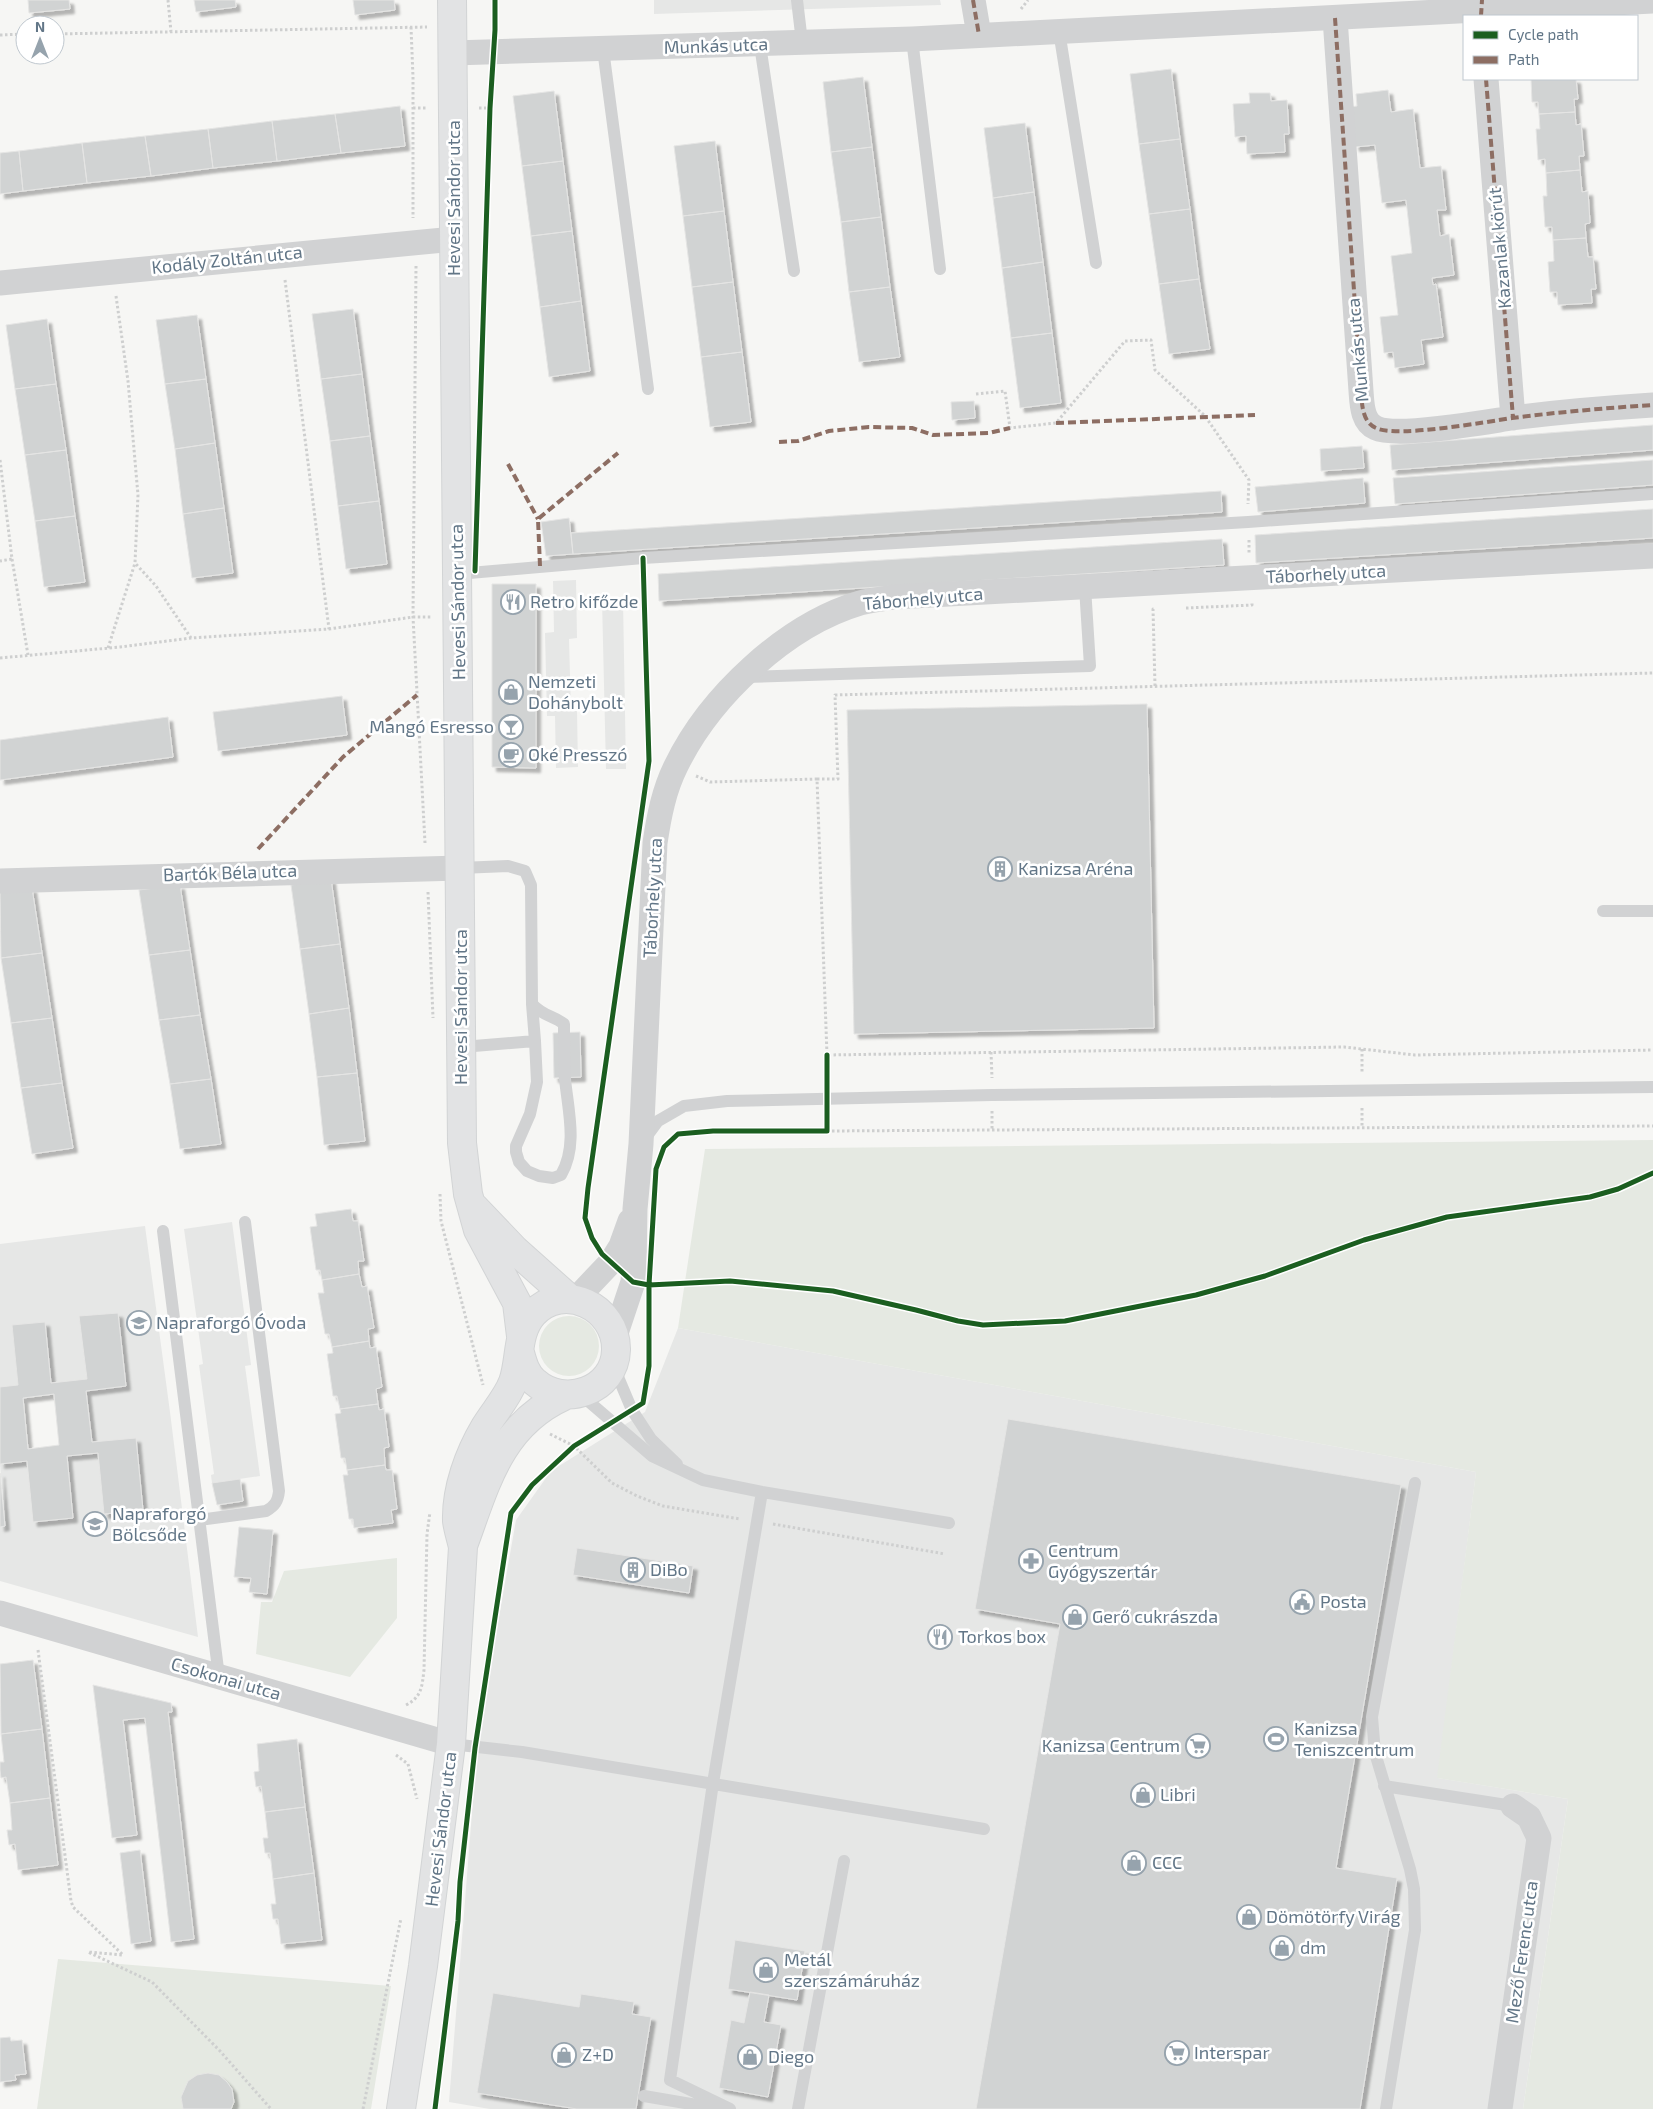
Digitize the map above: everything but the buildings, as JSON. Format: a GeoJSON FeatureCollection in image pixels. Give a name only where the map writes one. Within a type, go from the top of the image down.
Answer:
{"type":"FeatureCollection","features":[{"type":"Feature","properties":{"kind":"main road","name":"Hevesi Sándor utca"},"geometry":{"type":"LineString","coordinates":[[452,0],[462,1143],[468,1194],[483,1241],[517,1303],[520,1344],[511,1387],[484,1428],[470,1459],[463,1482],[458,1502],[457,1522],[463,1546]]}},
{"type":"Feature","properties":{"kind":"main road"},"geometry":{"type":"LineString","coordinates":[[471,1204],[515,1250],[572,1300]]}},
{"type":"Feature","properties":{"kind":"main road"},"geometry":{"type":"LineString","coordinates":[[556,1300],[572,1300],[591,1305],[605,1316],[615,1336],[616,1351],[613,1365],[605,1378],[594,1389],[572,1395],[548,1391],[534,1382],[524,1369],[520,1344],[526,1324],[539,1309],[556,1300]]}},
{"type":"Feature","properties":{"kind":"main road","name":"Hevesi Sándor utca"},"geometry":{"type":"LineString","coordinates":[[400,2108],[423,1966],[451,1744],[463,1546],[484,1486],[502,1449],[515,1432],[538,1409],[572,1395]]}},
{"type":"Feature","properties":{"kind":"street"},"geometry":{"type":"LineString","coordinates":[[973,0],[979,35]]}},
{"type":"Feature","properties":{"kind":"street","name":"Munkás utca"},"geometry":{"type":"LineString","coordinates":[[453,40],[603,49],[760,45],[1653,1]]}},
{"type":"Feature","properties":{"kind":"street","name":"Munkás utca"},"geometry":{"type":"LineString","coordinates":[[1334,18],[1361,391],[1365,417],[1368,423],[1388,432],[1433,429],[1513,418],[1653,405]]}},
{"type":"Feature","properties":{"kind":"street","name":"Kazanlak körút"},"geometry":{"type":"LineString","coordinates":[[1486,80],[1513,418]]}},
{"type":"Feature","properties":{"kind":"street","name":"Kodály Zoltán utca"},"geometry":{"type":"LineString","coordinates":[[0,283],[454,239]]}},
{"type":"Feature","properties":{"kind":"street","name":"Táborhely utca"},"geometry":{"type":"LineString","coordinates":[[615,1336],[633,1282],[635,1209],[641,1144],[655,843],[661,806],[675,767],[692,736],[709,712],[776,647],[804,628],[832,613],[862,602],[894,597],[1653,556]]}},
{"type":"Feature","properties":{"kind":"street","name":"Bartók Béla utca"},"geometry":{"type":"LineString","coordinates":[[0,880],[460,868]]}},
{"type":"Feature","properties":{"kind":"street","name":"Táborhely utca"},"geometry":{"type":"LineString","coordinates":[[572,1300],[611,1262],[621,1246],[635,1209]]}},
{"type":"Feature","properties":{"kind":"street","name":"Csokonai utca"},"geometry":{"type":"LineString","coordinates":[[0,1612],[451,1744]]}},
{"type":"Feature","properties":{"kind":"street","name":"Mező Ferenc utca"},"geometry":{"type":"LineString","coordinates":[[1500,2109],[1539,1838],[1529,1817],[1513,1806]]}},
{"type":"Feature","properties":{"kind":"lane"},"geometry":{"type":"LineString","coordinates":[[797,0],[802,42]]}},
{"type":"Feature","properties":{"kind":"lane"},"geometry":{"type":"LineString","coordinates":[[1059,31],[1096,263]]}},
{"type":"Feature","properties":{"kind":"lane"},"geometry":{"type":"LineString","coordinates":[[912,39],[940,269]]}},
{"type":"Feature","properties":{"kind":"lane"},"geometry":{"type":"LineString","coordinates":[[760,45],[794,271]]}},
{"type":"Feature","properties":{"kind":"lane"},"geometry":{"type":"LineString","coordinates":[[603,49],[648,389]]}},
{"type":"Feature","properties":{"kind":"lane"},"geometry":{"type":"LineString","coordinates":[[458,574],[643,558],[1248,522],[1653,494]]}},
{"type":"Feature","properties":{"kind":"lane"},"geometry":{"type":"LineString","coordinates":[[743,677],[1090,666],[1085,587]]}},
{"type":"Feature","properties":{"kind":"lane"},"geometry":{"type":"LineString","coordinates":[[460,868],[508,866],[525,871],[531,885],[532,1004],[537,1082],[535,1098],[516,1146],[516,1152],[519,1162],[527,1170],[539,1176],[553,1178],[561,1175],[569,1155],[570,1130],[565,1077],[564,1024],[540,1012],[532,1004]]}},
{"type":"Feature","properties":{"kind":"lane"},"geometry":{"type":"LineString","coordinates":[[1603,911],[1653,912]]}},
{"type":"Feature","properties":{"kind":"lane"},"geometry":{"type":"LineString","coordinates":[[462,1046],[535,1041]]}},
{"type":"Feature","properties":{"kind":"lane"},"geometry":{"type":"LineString","coordinates":[[641,1144],[658,1121],[684,1106],[727,1101],[1653,1087]]}},
{"type":"Feature","properties":{"kind":"lane"},"geometry":{"type":"LineString","coordinates":[[199,1520],[266,1511],[273,1508],[278,1500],[280,1491],[244,1222]]}},
{"type":"Feature","properties":{"kind":"lane"},"geometry":{"type":"LineString","coordinates":[[163,1231],[219,1676]]}},
{"type":"Feature","properties":{"kind":"lane"},"geometry":{"type":"LineString","coordinates":[[613,1365],[632,1410],[651,1439],[688,1475]]}},
{"type":"Feature","properties":{"kind":"lane"},"geometry":{"type":"LineString","coordinates":[[572,1395],[652,1456],[688,1475],[718,1484],[949,1523]]}},
{"type":"Feature","properties":{"kind":"lane"},"geometry":{"type":"LineString","coordinates":[[1386,2109],[1415,1930],[1414,1889],[1410,1869],[1375,1753],[1372,1717],[1415,1483]]}},
{"type":"Feature","properties":{"kind":"lane"},"geometry":{"type":"LineString","coordinates":[[730,2109],[670,2080],[713,1783],[762,1492]]}},
{"type":"Feature","properties":{"kind":"lane"},"geometry":{"type":"LineString","coordinates":[[451,1744],[522,1752],[984,1829]]}},
{"type":"Feature","properties":{"kind":"lane"},"geometry":{"type":"LineString","coordinates":[[1384,1786],[1513,1806]]}},
{"type":"Feature","properties":{"kind":"lane"},"geometry":{"type":"LineString","coordinates":[[798,2109],[844,1861]]}},
{"type":"Feature","properties":{"kind":"lane"},"geometry":{"type":"LineString","coordinates":[[644,2096],[720,2109]]}},
{"type":"Feature","properties":{"kind":"path"},"geometry":{"type":"LineString","coordinates":[[168,0],[171,32]]}},
{"type":"Feature","properties":{"kind":"path"},"geometry":{"type":"LineString","coordinates":[[1020,10],[1028,0]]}},
{"type":"Feature","properties":{"kind":"path"},"geometry":{"type":"LineString","coordinates":[[411,27],[414,242],[416,258],[413,617],[426,844],[416,844]]}},
{"type":"Feature","properties":{"kind":"path"},"geometry":{"type":"LineString","coordinates":[[65,34],[411,27],[453,40]]}},
{"type":"Feature","properties":{"kind":"path"},"geometry":{"type":"LineString","coordinates":[[0,35],[15,34]]}},
{"type":"Feature","properties":{"kind":"path"},"geometry":{"type":"LineString","coordinates":[[489,117],[490,100]]}},
{"type":"Feature","properties":{"kind":"path"},"geometry":{"type":"LineString","coordinates":[[284,272],[329,629]]}},
{"type":"Feature","properties":{"kind":"path"},"geometry":{"type":"LineString","coordinates":[[108,648],[135,563],[138,495],[128,381],[115,291]]}},
{"type":"Feature","properties":{"kind":"path"},"geometry":{"type":"LineString","coordinates":[[976,394],[1005,391],[1010,428],[1056,423],[1125,342],[1150,340],[1155,370],[1205,416],[1249,480],[1248,522]]}},
{"type":"Feature","properties":{"kind":"path"},"geometry":{"type":"LineString","coordinates":[[0,460],[12,560],[28,655]]}},
{"type":"Feature","properties":{"kind":"path"},"geometry":{"type":"LineString","coordinates":[[0,562],[12,560]]}},
{"type":"Feature","properties":{"kind":"path"},"geometry":{"type":"LineString","coordinates":[[135,563],[156,586],[191,638]]}},
{"type":"Feature","properties":{"kind":"path"},"geometry":{"type":"LineString","coordinates":[[0,658],[191,638],[329,629],[413,617],[458,616]]}},
{"type":"Feature","properties":{"kind":"path"},"geometry":{"type":"LineString","coordinates":[[675,767],[710,782],[838,779],[835,695],[1653,673]]}},
{"type":"Feature","properties":{"kind":"path"},"geometry":{"type":"LineString","coordinates":[[817,779],[827,1055],[1344,1047],[1415,1055],[1653,1050]]}},
{"type":"Feature","properties":{"kind":"path"},"geometry":{"type":"LineString","coordinates":[[827,1131],[1653,1126]]}},
{"type":"Feature","properties":{"kind":"path"},"geometry":{"type":"LineString","coordinates":[[567,1453],[579,1443]]}},
{"type":"Feature","properties":{"kind":"path"},"geometry":{"type":"LineString","coordinates":[[404,1706],[415,1701],[421,1692],[424,1670],[428,1516]]}},
{"type":"Feature","properties":{"kind":"path"},"geometry":{"type":"LineString","coordinates":[[28,1647],[46,1652]]}},
{"type":"Feature","properties":{"kind":"path"},"geometry":{"type":"LineString","coordinates":[[38,1650],[72,1907],[123,1955],[88,1952],[152,1982],[220,2051],[271,2109]]}},
{"type":"Feature","properties":{"kind":"path"},"geometry":{"type":"LineString","coordinates":[[387,1752],[396,1754],[408,1764],[418,1799],[417,1808]]}},
{"type":"Feature","properties":{"kind":"path"},"geometry":{"type":"LineString","coordinates":[[363,2109],[403,1911]]}},
{"type":"Feature","properties":{"kind":"shaded area"},"geometry":{"type":"Polygon","coordinates":[[[654,0],[940,0],[941,5],[654,14],[654,0]]]}},
{"type":"Feature","properties":{"kind":"shaded area"},"geometry":{"type":"Polygon","coordinates":[[[576,580],[577,638],[569,639],[571,711],[577,711],[578,767],[556,768],[555,716],[547,716],[545,633],[554,632],[553,581],[576,580]]]}},
{"type":"Feature","properties":{"kind":"shaded area"},"geometry":{"type":"Polygon","coordinates":[[[602,600],[623,600],[626,769],[606,769],[602,600]]]}},
{"type":"Feature","properties":{"kind":"shaded area"},"geometry":{"type":"Polygon","coordinates":[[[1653,1140],[1653,2109],[1523,2109],[1568,1799],[1437,1778],[1476,1472],[678,1328],[705,1149],[1653,1140]]]}},
{"type":"Feature","properties":{"kind":"shaded area"},"geometry":{"type":"Polygon","coordinates":[[[232,1222],[251,1365],[245,1366],[260,1476],[212,1483],[211,1475],[214,1474],[199,1365],[203,1364],[184,1229],[232,1222]]]}},
{"type":"Feature","properties":{"kind":"shaded area"},"geometry":{"type":"Polygon","coordinates":[[[145,1226],[198,1637],[0,1581],[0,1527],[5,1526],[0,1464],[27,1461],[33,1522],[73,1518],[67,1456],[98,1453],[104,1514],[143,1510],[136,1438],[92,1442],[86,1391],[126,1386],[118,1313],[79,1316],[87,1379],[51,1383],[45,1322],[18,1385],[0,1387],[0,1244],[145,1226]]]}},
{"type":"Feature","properties":{"kind":"shaded area"},"geometry":{"type":"Polygon","coordinates":[[[563,1316],[575,1316],[591,1324],[597,1334],[599,1346],[597,1358],[591,1368],[575,1376],[563,1376],[547,1368],[539,1352],[539,1340],[547,1324],[563,1316]]]}},
{"type":"Feature","properties":{"kind":"shaded area"},"geometry":{"type":"Polygon","coordinates":[[[678,1328],[1476,1472],[1438,1778],[1568,1799],[1523,2109],[490,2109],[449,2102],[478,1737],[516,1520],[551,1471],[645,1412],[678,1328]]]}},
{"type":"Feature","properties":{"kind":"shaded area"},"geometry":{"type":"Polygon","coordinates":[[[397,1558],[397,1618],[350,1677],[256,1654],[261,1602],[272,1602],[284,1571],[397,1558]]]}},
{"type":"Feature","properties":{"kind":"shaded area"},"geometry":{"type":"Polygon","coordinates":[[[58,1959],[391,1986],[371,2109],[37,2109],[58,1959]]]}},
{"type":"Feature","properties":{"kind":"marked path"},"geometry":{"type":"LineString","coordinates":[[973,0],[979,35]]}},
{"type":"Feature","properties":{"kind":"marked path"},"geometry":{"type":"LineString","coordinates":[[1481,15],[1482,0]]}},
{"type":"Feature","properties":{"kind":"marked path"},"geometry":{"type":"LineString","coordinates":[[1335,18],[1361,396],[1362,407],[1368,422],[1376,428],[1387,431],[1421,430],[1547,414],[1653,405]]}},
{"type":"Feature","properties":{"kind":"marked path"},"geometry":{"type":"LineString","coordinates":[[1486,80],[1513,418]]}},
{"type":"Feature","properties":{"kind":"marked path"},"geometry":{"type":"LineString","coordinates":[[1056,423],[1255,415]]}},
{"type":"Feature","properties":{"kind":"marked path"},"geometry":{"type":"LineString","coordinates":[[779,442],[798,441],[829,431],[869,427],[912,428],[933,435],[989,433],[1010,428]]}},
{"type":"Feature","properties":{"kind":"marked path"},"geometry":{"type":"LineString","coordinates":[[540,566],[538,519],[618,453]]}},
{"type":"Feature","properties":{"kind":"marked path"},"geometry":{"type":"LineString","coordinates":[[508,464],[538,519]]}},
{"type":"Feature","properties":{"kind":"marked path"},"geometry":{"type":"LineString","coordinates":[[258,849],[343,757],[417,695]]}},
{"type":"Feature","properties":{"kind":"cycle path"},"geometry":{"type":"LineString","coordinates":[[475,571],[495,0]]}},
{"type":"Feature","properties":{"kind":"cycle path"},"geometry":{"type":"LineString","coordinates":[[643,558],[649,761],[585,1218],[592,1238],[602,1254],[633,1282],[649,1285],[730,1281],[833,1291],[958,1321],[983,1325],[1065,1321],[1196,1295],[1265,1276],[1364,1240],[1447,1217],[1590,1197],[1618,1189],[1653,1173]]}},
{"type":"Feature","properties":{"kind":"cycle path"},"geometry":{"type":"LineString","coordinates":[[435,2109],[458,1921],[460,1882],[475,1748],[511,1513],[532,1485],[574,1446],[643,1403],[649,1366],[649,1285],[656,1169],[664,1147],[678,1134],[713,1131],[827,1131],[827,1055]]}},
{"type":"Feature","properties":{"kind":"place","name":"Retro kifőzde"},"geometry":{"type":"Point","coordinates":[513,602]}},
{"type":"Feature","properties":{"kind":"place","name":"Nemzeti Dohánybolt"},"geometry":{"type":"Point","coordinates":[511,692]}},
{"type":"Feature","properties":{"kind":"place","name":"Mangó Esresso"},"geometry":{"type":"Point","coordinates":[511,727]}},
{"type":"Feature","properties":{"kind":"place","name":"Oké Presszó"},"geometry":{"type":"Point","coordinates":[511,755]}},
{"type":"Feature","properties":{"kind":"place","name":"Kanizsa Aréna"},"geometry":{"type":"Point","coordinates":[1000,869]}},
{"type":"Feature","properties":{"kind":"place","name":"Napraforgó Óvoda"},"geometry":{"type":"Point","coordinates":[139,1323]}},
{"type":"Feature","properties":{"kind":"place","name":"Napraforgó Bölcsőde"},"geometry":{"type":"Point","coordinates":[95,1524]}},
{"type":"Feature","properties":{"kind":"place","name":"Centrum Gyógyszertár"},"geometry":{"type":"Point","coordinates":[1031,1561]}},
{"type":"Feature","properties":{"kind":"place","name":"DiBo"},"geometry":{"type":"Point","coordinates":[633,1570]}},
{"type":"Feature","properties":{"kind":"place","name":"Posta"},"geometry":{"type":"Point","coordinates":[1302,1602]}},
{"type":"Feature","properties":{"kind":"place","name":"Gerő cukrászda"},"geometry":{"type":"Point","coordinates":[1075,1617]}},
{"type":"Feature","properties":{"kind":"place","name":"Torkos box"},"geometry":{"type":"Point","coordinates":[940,1637]}},
{"type":"Feature","properties":{"kind":"place","name":"Kanizsa Teniszcentrum"},"geometry":{"type":"Point","coordinates":[1276,1739]}},
{"type":"Feature","properties":{"kind":"place","name":"Kanizsa Centrum"},"geometry":{"type":"Point","coordinates":[1198,1746]}},
{"type":"Feature","properties":{"kind":"place","name":"Libri"},"geometry":{"type":"Point","coordinates":[1143,1795]}},
{"type":"Feature","properties":{"kind":"place","name":"CCC"},"geometry":{"type":"Point","coordinates":[1134,1863]}},
{"type":"Feature","properties":{"kind":"place","name":"Dömötörfy Virág"},"geometry":{"type":"Point","coordinates":[1249,1917]}},
{"type":"Feature","properties":{"kind":"place","name":"dm"},"geometry":{"type":"Point","coordinates":[1282,1948]}},
{"type":"Feature","properties":{"kind":"place","name":"Metál szerszámáruház"},"geometry":{"type":"Point","coordinates":[766,1970]}},
{"type":"Feature","properties":{"kind":"place","name":"Interspar"},"geometry":{"type":"Point","coordinates":[1177,2053]}},
{"type":"Feature","properties":{"kind":"place","name":"Z+D"},"geometry":{"type":"Point","coordinates":[564,2055]}},
{"type":"Feature","properties":{"kind":"place","name":"Diego"},"geometry":{"type":"Point","coordinates":[750,2057]}}]}
